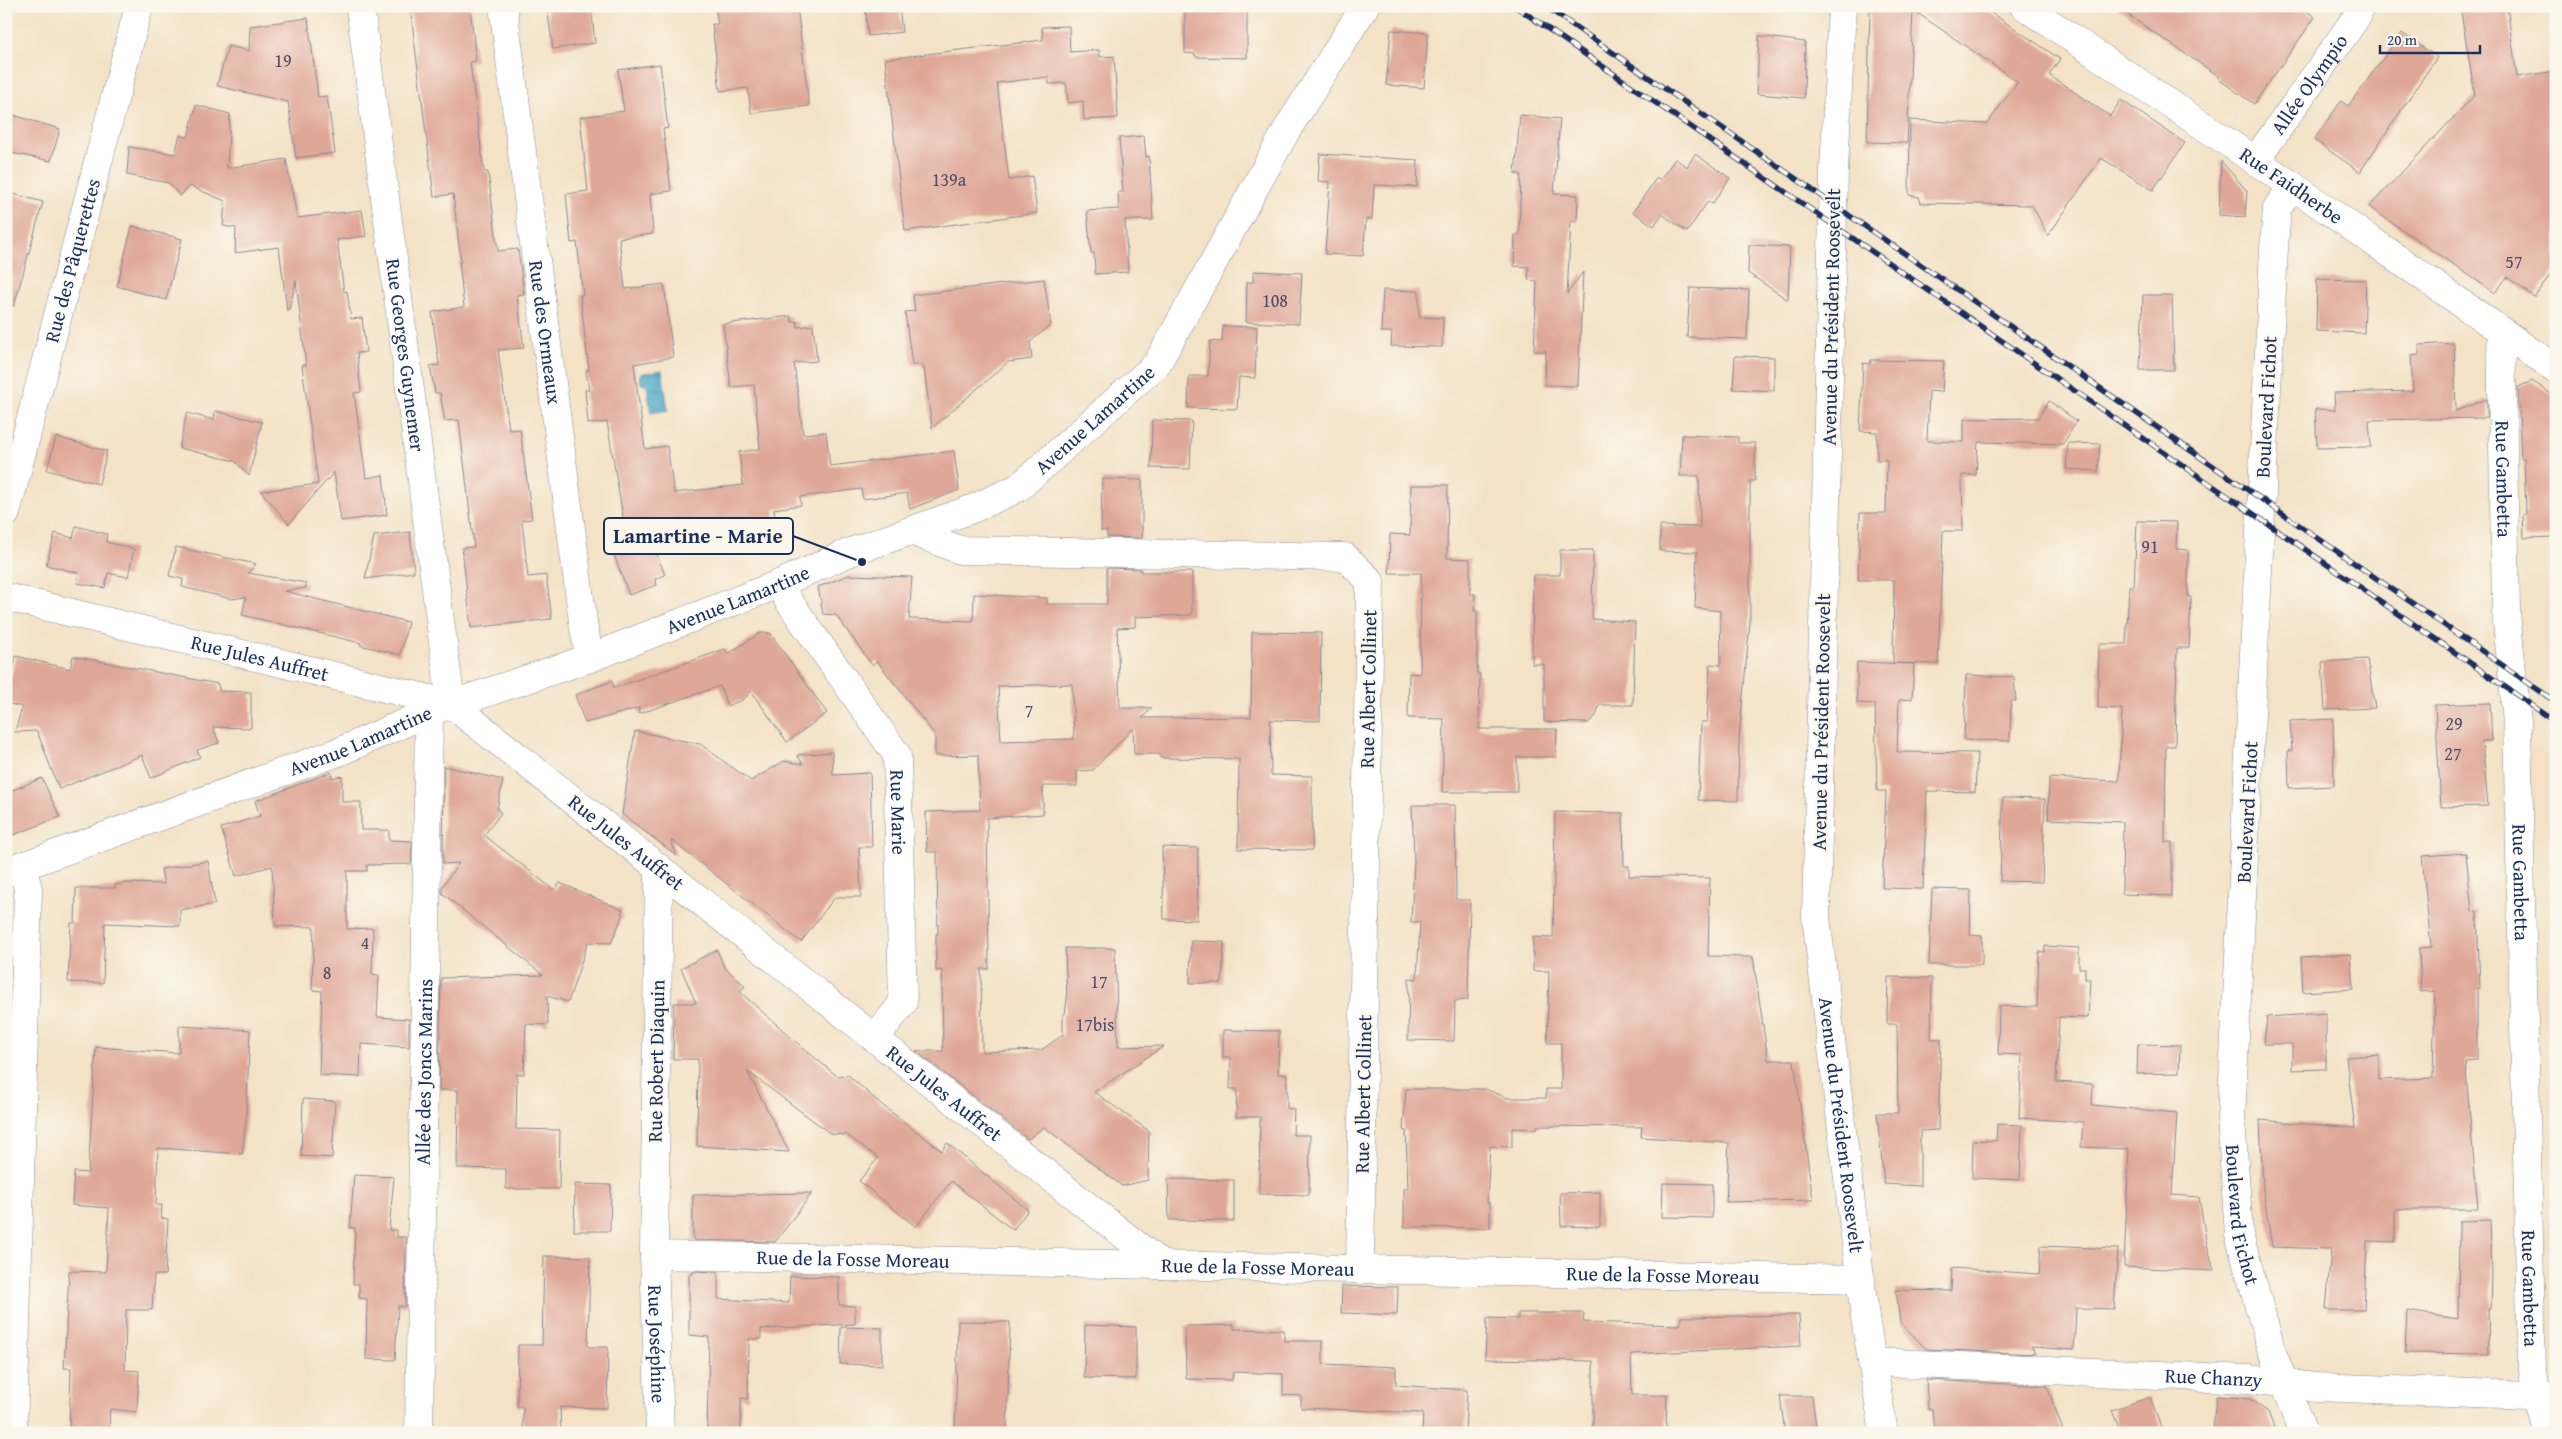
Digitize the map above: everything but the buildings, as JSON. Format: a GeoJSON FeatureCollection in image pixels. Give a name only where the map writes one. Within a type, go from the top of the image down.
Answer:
{"type":"FeatureCollection","features":[{"type":"Feature","properties":{"kind":"street","name":"Rue des Pâquerettes"},"geometry":{"type":"LineString","coordinates":[[6,513],[139,6]]}},
{"type":"Feature","properties":{"kind":"street","name":"Rue Georges Guynemer"},"geometry":{"type":"LineString","coordinates":[[360,6],[440,708]]}},
{"type":"Feature","properties":{"kind":"street","name":"Rue des Ormeaux"},"geometry":{"type":"LineString","coordinates":[[503,6],[584,629],[590,658]]}},
{"type":"Feature","properties":{"kind":"street","name":"Avenue Lamartine"},"geometry":{"type":"LineString","coordinates":[[14,868],[45,859],[341,751],[440,708],[590,658],[779,584],[848,553],[972,509],[1018,488],[1157,364],[1288,128],[1365,6]]}},
{"type":"Feature","properties":{"kind":"street","name":"Avenue du Président Roosevelt"},"geometry":{"type":"LineString","coordinates":[[1842,6],[1834,171],[1816,917],[1861,1280],[1884,1433]]}},
{"type":"Feature","properties":{"kind":"street","name":"Rue Faidherbe"},"geometry":{"type":"LineString","coordinates":[[2024,6],[2293,186],[2556,369]]}},
{"type":"Feature","properties":{"kind":"street","name":"Allée Olympio"},"geometry":{"type":"LineString","coordinates":[[2255,161],[2358,15],[2358,6]]}},
{"type":"Feature","properties":{"kind":"street","name":"Boulevard Fichot"},"geometry":{"type":"LineString","coordinates":[[2293,186],[2278,208],[2274,248],[2231,1119],[2239,1234],[2272,1352],[2302,1433]]}},
{"type":"Feature","properties":{"kind":"street","name":"Rue Gambetta"},"geometry":{"type":"LineString","coordinates":[[2500,331],[2506,612],[2517,722],[2532,1369],[2546,1396],[2549,1433]]}},
{"type":"Feature","properties":{"kind":"street","name":"Rue Albert Collinet"},"geometry":{"type":"LineString","coordinates":[[911,531],[960,550],[1345,557],[1370,581],[1360,1270]]}},
{"type":"Feature","properties":{"kind":"street","name":"Rue Marie"},"geometry":{"type":"LineString","coordinates":[[779,584],[788,600],[897,755],[903,1003],[875,1038]]}},
{"type":"Feature","properties":{"kind":"street","name":"Rue Jules Auffret"},"geometry":{"type":"LineString","coordinates":[[6,597],[440,708],[659,868],[1162,1265]]}},
{"type":"Feature","properties":{"kind":"street","name":"Allée des Joncs Marins"},"geometry":{"type":"LineString","coordinates":[[419,1433],[440,708]]}},
{"type":"Feature","properties":{"kind":"street"},"geometry":{"type":"LineString","coordinates":[[13,1433],[28,889],[14,868]]}},
{"type":"Feature","properties":{"kind":"street","name":"Rue Robert Diaquin"},"geometry":{"type":"LineString","coordinates":[[654,1255],[659,868]]}},
{"type":"Feature","properties":{"kind":"street","name":"Rue de la Fosse Moreau"},"geometry":{"type":"LineString","coordinates":[[654,1255],[1861,1280]]}},
{"type":"Feature","properties":{"kind":"street","name":"Rue Joséphine"},"geometry":{"type":"LineString","coordinates":[[654,1255],[660,1433]]}},
{"type":"Feature","properties":{"kind":"street","name":"Rue Chanzy"},"geometry":{"type":"LineString","coordinates":[[1872,1362],[2283,1382],[2315,1387],[2546,1396]]}},
{"type":"Feature","properties":{"kind":"water"},"geometry":{"type":"Polygon","coordinates":[[[662,370],[668,410],[651,413],[647,385],[641,384],[640,374],[662,370]]]}},
{"type":"Feature","properties":{"kind":"railway"},"geometry":{"type":"LineString","coordinates":[[1515,6],[2556,722]]}},
{"type":"Feature","properties":{"kind":"railway"},"geometry":{"type":"LineString","coordinates":[[1545,6],[2556,702]]}},
{"type":"Feature","properties":{"kind":"place","name":"Lamartine - Marie"},"geometry":{"type":"Point","coordinates":[862,562]}}]}
